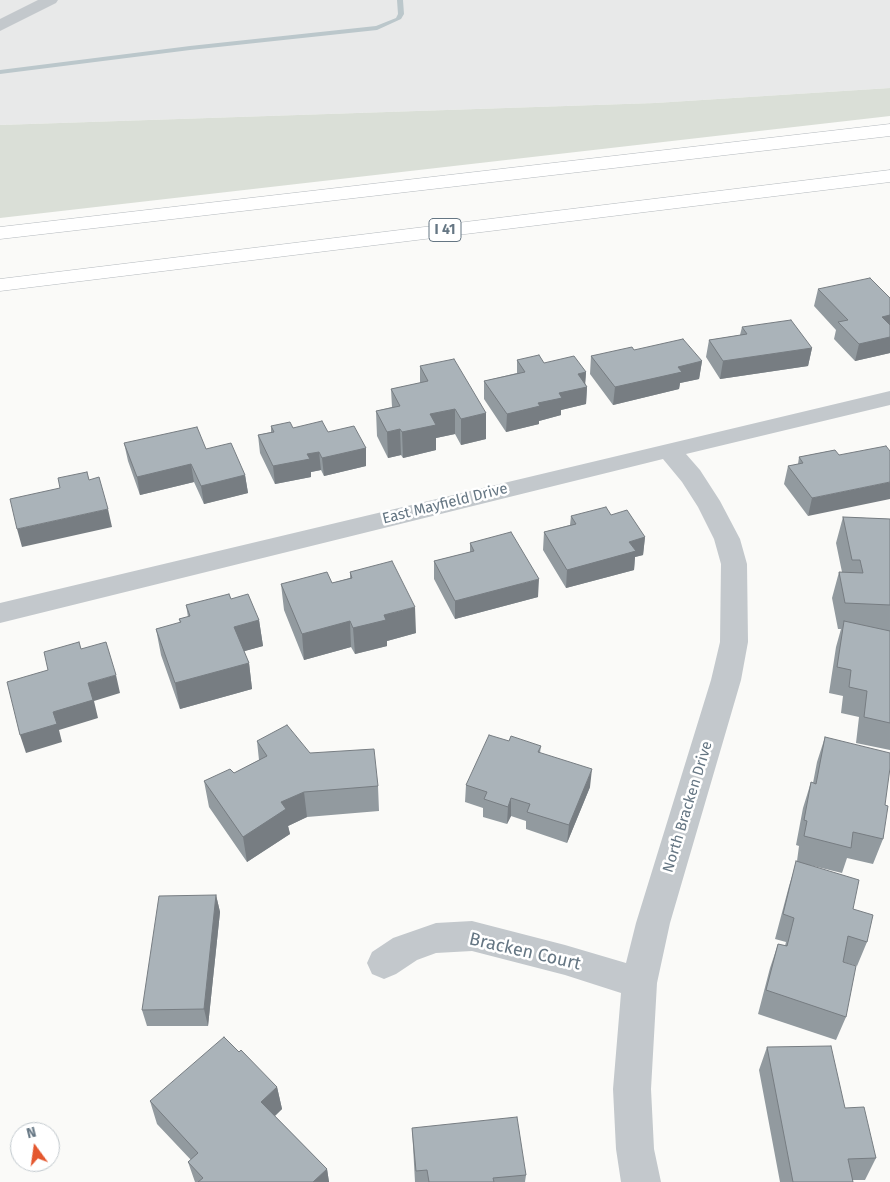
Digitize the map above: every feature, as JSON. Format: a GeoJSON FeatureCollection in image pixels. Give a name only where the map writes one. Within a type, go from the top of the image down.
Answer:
{"type":"FeatureCollection","features":[{"type":"Feature","properties":{"kind":"highway"},"geometry":{"type":"LineString","coordinates":[[0,233],[890,130]]}},
{"type":"Feature","properties":{"kind":"highway","name":"I 41"},"geometry":{"type":"LineString","coordinates":[[0,285],[890,176]]}},
{"type":"Feature","properties":{"kind":"street"},"geometry":{"type":"LineString","coordinates":[[0,26],[50,0]]}},
{"type":"Feature","properties":{"kind":"street","name":"East Mayfield Drive"},"geometry":{"type":"LineString","coordinates":[[0,613],[890,398]]}},
{"type":"Feature","properties":{"kind":"street","name":"North Bracken Drive"},"geometry":{"type":"LineString","coordinates":[[641,1182],[635,1149],[632,1090],[639,983],[653,924],[726,680],[734,642],[734,564],[727,539],[701,492],[669,450]]}},
{"type":"Feature","properties":{"kind":"street","name":"Bracken Court"},"geometry":{"type":"LineString","coordinates":[[384,963],[405,949],[436,938],[472,936],[565,960],[639,983]]}},
{"type":"Feature","properties":{"kind":"shaded area"},"geometry":{"type":"Polygon","coordinates":[[[0,0],[890,0],[890,88],[655,103],[0,125],[0,0]]]}},
{"type":"Feature","properties":{"kind":"shaded area"},"geometry":{"type":"Polygon","coordinates":[[[890,88],[890,116],[0,218],[0,125],[655,103],[890,88]]]}},
{"type":"Feature","properties":{"kind":"building"},"geometry":{"type":"Polygon","coordinates":[[[870,278],[890,298],[890,315],[882,317],[890,325],[890,337],[859,344],[838,322],[848,320],[818,289],[870,278]]]}},
{"type":"Feature","properties":{"kind":"building"},"geometry":{"type":"Polygon","coordinates":[[[791,320],[812,348],[723,361],[709,340],[747,334],[742,327],[791,320]]]}},
{"type":"Feature","properties":{"kind":"building"},"geometry":{"type":"Polygon","coordinates":[[[683,339],[702,361],[678,367],[682,372],[615,387],[591,356],[632,347],[634,350],[683,339]]]}},
{"type":"Feature","properties":{"kind":"building"},"geometry":{"type":"Polygon","coordinates":[[[539,355],[544,363],[574,356],[586,372],[578,374],[587,387],[559,393],[562,398],[538,403],[540,406],[507,414],[484,381],[525,372],[517,360],[539,355]]]}},
{"type":"Feature","properties":{"kind":"building"},"geometry":{"type":"Polygon","coordinates":[[[454,359],[486,413],[461,419],[455,409],[430,414],[436,425],[402,432],[400,429],[387,432],[376,411],[400,406],[391,389],[428,381],[420,366],[454,359]]]}},
{"type":"Feature","properties":{"kind":"building"},"geometry":{"type":"Polygon","coordinates":[[[322,421],[328,432],[354,426],[366,448],[322,458],[319,452],[307,454],[310,459],[273,466],[258,435],[274,432],[271,426],[290,422],[293,428],[322,421]]]}},
{"type":"Feature","properties":{"kind":"building"},"geometry":{"type":"Polygon","coordinates":[[[197,427],[206,449],[231,443],[245,475],[201,486],[191,464],[137,477],[124,443],[197,427]]]}},
{"type":"Feature","properties":{"kind":"building"},"geometry":{"type":"Polygon","coordinates":[[[886,446],[890,451],[890,482],[812,498],[788,466],[803,463],[799,457],[835,450],[839,455],[886,446]]]}},
{"type":"Feature","properties":{"kind":"building"},"geometry":{"type":"Polygon","coordinates":[[[87,472],[89,480],[99,477],[108,509],[17,529],[10,499],[60,488],[58,478],[87,472]]]}},
{"type":"Feature","properties":{"kind":"building"},"geometry":{"type":"Polygon","coordinates":[[[606,507],[611,515],[627,510],[645,537],[629,542],[636,551],[567,570],[544,532],[576,524],[571,516],[606,507]]]}},
{"type":"Feature","properties":{"kind":"building"},"geometry":{"type":"Polygon","coordinates":[[[843,517],[890,519],[890,605],[845,603],[839,572],[863,573],[860,560],[852,560],[843,517]]]}},
{"type":"Feature","properties":{"kind":"building"},"geometry":{"type":"Polygon","coordinates":[[[511,532],[539,579],[455,601],[434,561],[474,551],[470,543],[511,532]]]}},
{"type":"Feature","properties":{"kind":"building"},"geometry":{"type":"Polygon","coordinates":[[[392,561],[415,607],[384,615],[386,620],[353,628],[350,621],[302,634],[281,584],[327,572],[332,583],[352,578],[350,572],[392,561]]]}},
{"type":"Feature","properties":{"kind":"building"},"geometry":{"type":"Polygon","coordinates":[[[229,594],[231,599],[248,594],[259,620],[234,627],[249,663],[175,683],[156,629],[181,622],[179,619],[190,616],[186,605],[229,594]]]}},
{"type":"Feature","properties":{"kind":"building"},"geometry":{"type":"Polygon","coordinates":[[[844,621],[890,631],[890,723],[864,717],[867,691],[849,687],[851,670],[837,667],[844,621]]]}},
{"type":"Feature","properties":{"kind":"building"},"geometry":{"type":"Polygon","coordinates":[[[79,642],[81,649],[106,642],[116,675],[88,683],[93,700],[53,712],[57,724],[20,735],[7,682],[48,670],[44,652],[79,642]]]}},
{"type":"Feature","properties":{"kind":"building"},"geometry":{"type":"Polygon","coordinates":[[[287,725],[310,753],[374,749],[378,786],[304,792],[281,802],[286,809],[243,837],[204,781],[230,769],[234,773],[267,756],[257,741],[287,725]]]}},
{"type":"Feature","properties":{"kind":"building"},"geometry":{"type":"Polygon","coordinates":[[[489,735],[509,741],[511,736],[541,746],[538,752],[592,769],[569,825],[527,812],[530,804],[511,798],[508,807],[484,799],[487,792],[466,785],[489,735]]]}},
{"type":"Feature","properties":{"kind":"building"},"geometry":{"type":"Polygon","coordinates":[[[825,737],[890,753],[885,805],[888,806],[883,839],[853,832],[851,848],[804,836],[807,821],[804,820],[811,782],[816,784],[825,737]]]}},
{"type":"Feature","properties":{"kind":"building"},"geometry":{"type":"Polygon","coordinates":[[[796,861],[859,880],[853,909],[873,915],[867,942],[848,936],[843,962],[856,966],[846,1017],[766,990],[778,944],[787,946],[794,918],[783,914],[796,861]]]}},
{"type":"Feature","properties":{"kind":"building"},"geometry":{"type":"Polygon","coordinates":[[[216,895],[204,1009],[142,1010],[159,896],[216,895]]]}},
{"type":"Feature","properties":{"kind":"building"},"geometry":{"type":"Polygon","coordinates":[[[224,1037],[239,1052],[241,1050],[277,1087],[261,1102],[327,1169],[313,1182],[198,1182],[203,1178],[188,1162],[198,1153],[150,1101],[224,1037]]]}},
{"type":"Feature","properties":{"kind":"building"},"geometry":{"type":"Polygon","coordinates":[[[831,1046],[845,1108],[864,1107],[876,1158],[848,1159],[853,1182],[793,1182],[767,1047],[831,1046]]]}},
{"type":"Feature","properties":{"kind":"building"},"geometry":{"type":"Polygon","coordinates":[[[517,1117],[526,1175],[493,1178],[494,1182],[429,1182],[427,1170],[416,1171],[412,1128],[517,1117]]]}},
{"type":"Feature","properties":{"kind":"waterway"},"geometry":{"type":"LineString","coordinates":[[0,72],[190,48],[377,28],[398,19],[401,14],[400,0]]}}]}
